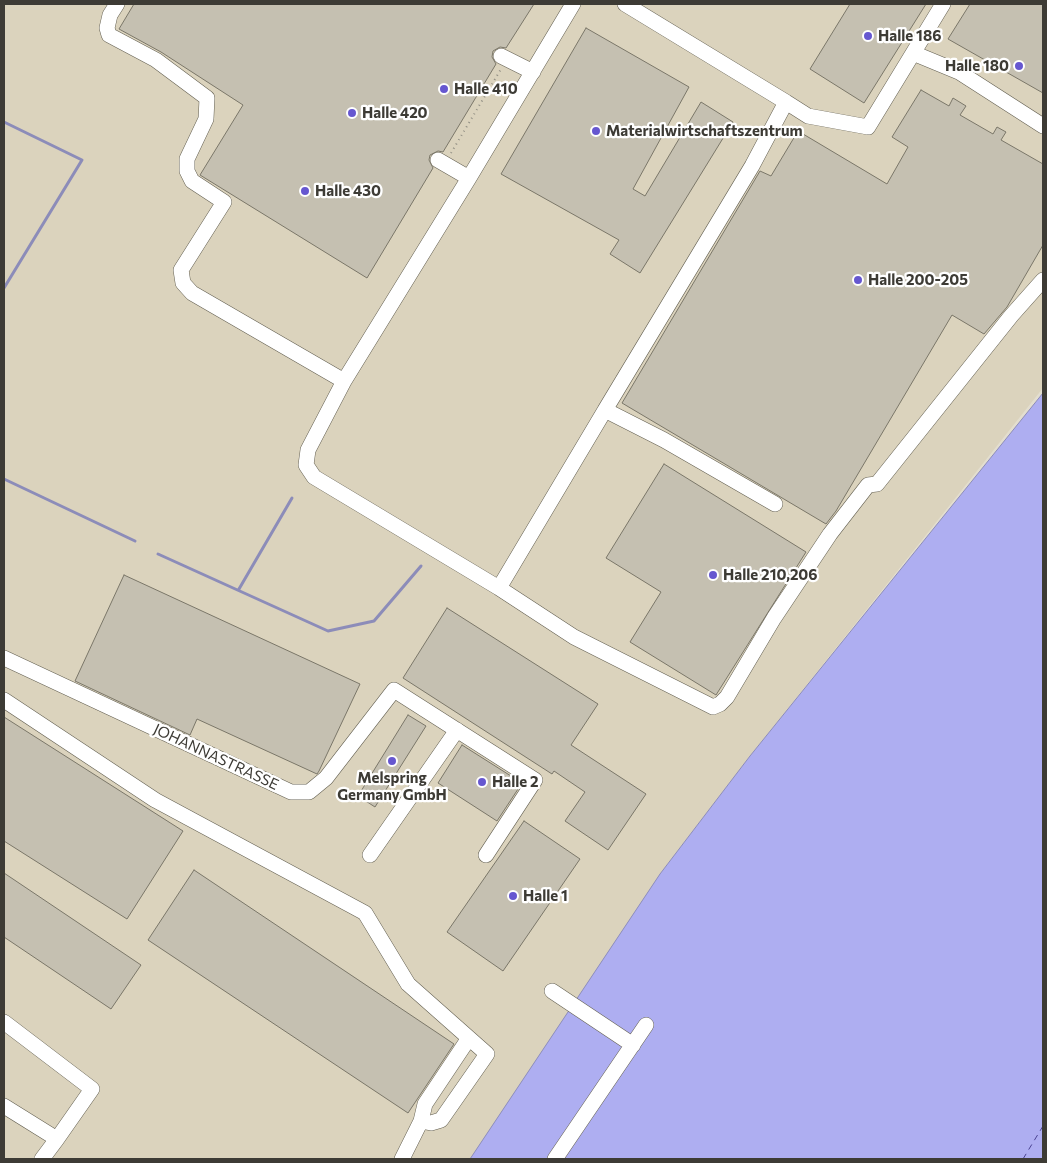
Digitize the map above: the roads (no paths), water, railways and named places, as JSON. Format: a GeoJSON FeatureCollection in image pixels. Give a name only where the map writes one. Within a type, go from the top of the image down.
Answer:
{"type":"FeatureCollection","features":[{"type":"Feature","properties":{"kind":"street"},"geometry":{"type":"LineString","coordinates":[[117,4],[110,15],[107,28],[109,35],[156,60],[207,98],[206,119],[187,159],[187,170],[192,181],[224,202],[181,270],[183,282],[192,293],[344,381]]}},
{"type":"Feature","properties":{"kind":"street"},"geometry":{"type":"LineString","coordinates":[[573,4],[344,381],[308,450],[306,465],[314,477],[499,588],[574,637],[713,707],[720,704],[727,697],[774,618],[830,534],[868,485],[877,484],[1011,316],[1043,280]]}},
{"type":"Feature","properties":{"kind":"street"},"geometry":{"type":"LineString","coordinates":[[625,4],[808,116],[868,127],[943,4]]}},
{"type":"Feature","properties":{"kind":"street"},"geometry":{"type":"LineString","coordinates":[[913,54],[959,72],[1043,126]]}},
{"type":"Feature","properties":{"kind":"street"},"geometry":{"type":"LineString","coordinates":[[504,58],[533,72]]}},
{"type":"Feature","properties":{"kind":"street"},"geometry":{"type":"LineString","coordinates":[[499,588],[752,166],[786,102]]}},
{"type":"Feature","properties":{"kind":"street"},"geometry":{"type":"LineString","coordinates":[[441,162],[469,178]]}},
{"type":"Feature","properties":{"kind":"street"},"geometry":{"type":"LineString","coordinates":[[605,410],[664,440],[775,504]]}},
{"type":"Feature","properties":{"kind":"street","name":"JOHANNASTRASSE"},"geometry":{"type":"LineString","coordinates":[[4,658],[291,792],[309,792],[326,778],[394,690],[457,730]]}},
{"type":"Feature","properties":{"kind":"street"},"geometry":{"type":"LineString","coordinates":[[4,700],[155,800],[365,913],[408,984],[487,1054],[441,1120],[431,1123],[421,1120]]}},
{"type":"Feature","properties":{"kind":"street"},"geometry":{"type":"LineString","coordinates":[[370,855],[457,730],[535,780],[486,855]]}},
{"type":"Feature","properties":{"kind":"street"},"geometry":{"type":"LineString","coordinates":[[552,992],[632,1045]]}},
{"type":"Feature","properties":{"kind":"street"},"geometry":{"type":"LineString","coordinates":[[4,1022],[92,1089],[42,1159]]}},
{"type":"Feature","properties":{"kind":"street"},"geometry":{"type":"LineString","coordinates":[[555,1159],[646,1025]]}},
{"type":"Feature","properties":{"kind":"street"},"geometry":{"type":"LineString","coordinates":[[402,1159],[421,1120],[425,1104],[469,1038]]}},
{"type":"Feature","properties":{"kind":"street"},"geometry":{"type":"LineString","coordinates":[[4,1106],[57,1139]]}},
{"type":"Feature","properties":{"kind":"water"},"geometry":{"type":"Polygon","coordinates":[[[1043,393],[1043,1159],[470,1159],[660,874],[750,756],[1043,393]]]}},
{"type":"Feature","properties":{"kind":"waterway"},"geometry":{"type":"LineString","coordinates":[[4,122],[82,160],[4,288]]}},
{"type":"Feature","properties":{"kind":"waterway"},"geometry":{"type":"LineString","coordinates":[[4,479],[135,541]]}},
{"type":"Feature","properties":{"kind":"waterway"},"geometry":{"type":"LineString","coordinates":[[239,589],[292,498]]}},
{"type":"Feature","properties":{"kind":"waterway"},"geometry":{"type":"LineString","coordinates":[[158,554],[328,631],[374,621],[421,566]]}},
{"type":"Feature","properties":{"kind":"place","name":"Halle 186"},"geometry":{"type":"Point","coordinates":[868,36]}},
{"type":"Feature","properties":{"kind":"place","name":"Halle 180"},"geometry":{"type":"Point","coordinates":[1019,66]}},
{"type":"Feature","properties":{"kind":"place","name":"Halle 410"},"geometry":{"type":"Point","coordinates":[444,89]}},
{"type":"Feature","properties":{"kind":"place","name":"Halle 420"},"geometry":{"type":"Point","coordinates":[352,113]}},
{"type":"Feature","properties":{"kind":"place","name":"Materialwirtschaftszentrum"},"geometry":{"type":"Point","coordinates":[596,131]}},
{"type":"Feature","properties":{"kind":"place","name":"Halle 430"},"geometry":{"type":"Point","coordinates":[305,191]}},
{"type":"Feature","properties":{"kind":"place","name":"Halle 200-205"},"geometry":{"type":"Point","coordinates":[858,280]}},
{"type":"Feature","properties":{"kind":"place","name":"Halle 210,206"},"geometry":{"type":"Point","coordinates":[713,575]}},
{"type":"Feature","properties":{"kind":"place","name":"Melspring Germany GmbH"},"geometry":{"type":"Point","coordinates":[392,761]}},
{"type":"Feature","properties":{"kind":"place","name":"Halle 2"},"geometry":{"type":"Point","coordinates":[482,782]}},
{"type":"Feature","properties":{"kind":"place","name":"Halle 1"},"geometry":{"type":"Point","coordinates":[513,896]}}]}
